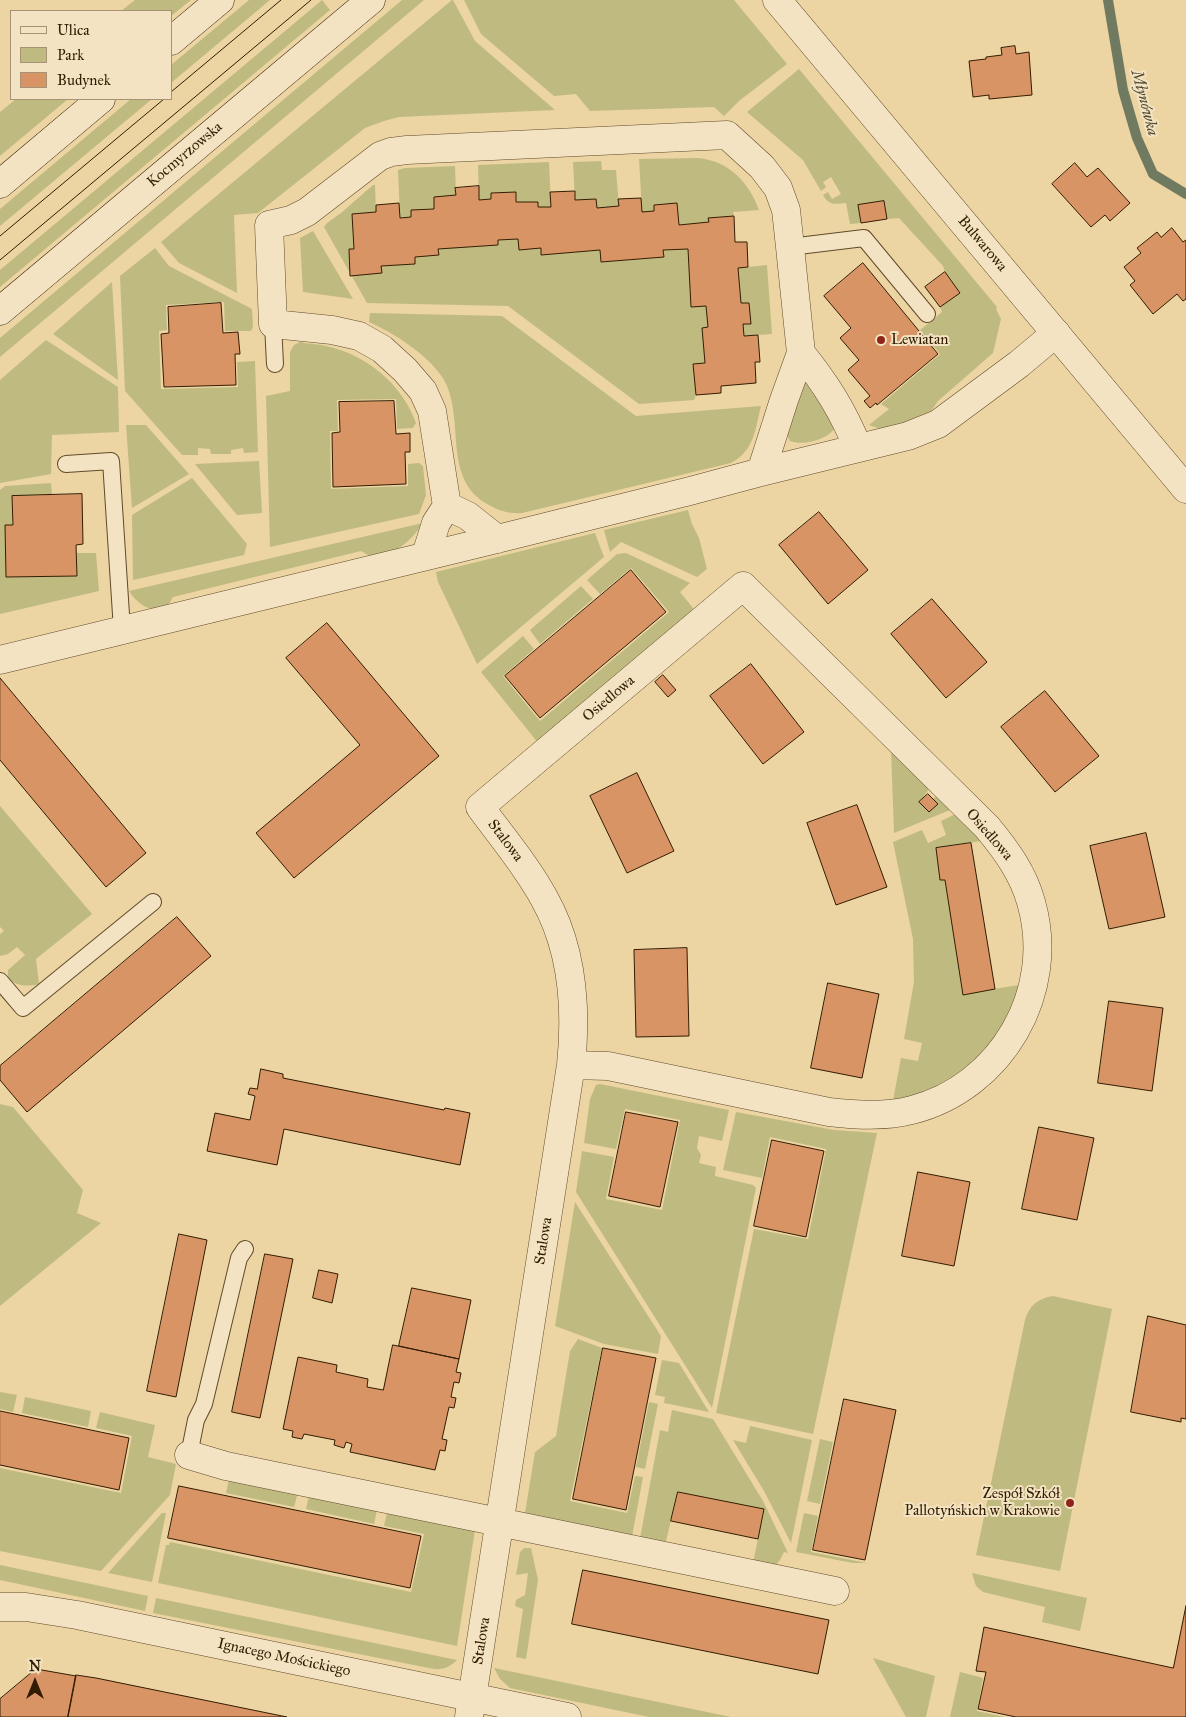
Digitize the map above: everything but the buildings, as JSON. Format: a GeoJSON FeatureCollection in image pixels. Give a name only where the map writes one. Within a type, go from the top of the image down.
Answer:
{"type":"FeatureCollection","features":[{"type":"Feature","properties":{"kind":"street"},"geometry":{"type":"LineString","coordinates":[[172,39],[220,0]]}},
{"type":"Feature","properties":{"kind":"street","name":"Kocmyrzowska"},"geometry":{"type":"LineString","coordinates":[[0,310],[371,0]]}},
{"type":"Feature","properties":{"kind":"street","name":"Bulwarowa"},"geometry":{"type":"LineString","coordinates":[[777,0],[1186,489]]}},
{"type":"Feature","properties":{"kind":"street"},"geometry":{"type":"LineString","coordinates":[[0,184],[100,100]]}},
{"type":"Feature","properties":{"kind":"street"},"geometry":{"type":"LineString","coordinates":[[426,556],[436,524],[447,506],[432,411],[423,391],[406,370],[382,349],[359,336],[332,330],[273,324],[269,225],[291,220],[307,212],[369,163],[391,152],[727,135],[762,167],[778,188],[783,199],[786,210],[801,353],[761,472]]}},
{"type":"Feature","properties":{"kind":"street"},"geometry":{"type":"LineString","coordinates":[[0,660],[496,540],[908,436],[938,424],[1019,364],[1056,333]]}},
{"type":"Feature","properties":{"kind":"street"},"geometry":{"type":"LineString","coordinates":[[801,353],[822,380],[845,418],[858,448]]}},
{"type":"Feature","properties":{"kind":"street"},"geometry":{"type":"LineString","coordinates":[[447,506],[468,516],[496,540]]}},
{"type":"Feature","properties":{"kind":"street","name":"Osiedlowa"},"geometry":{"type":"LineString","coordinates":[[480,807],[743,586],[987,827],[1010,856],[1027,891],[1036,925],[1037,956],[1032,992],[1020,1024],[998,1054],[974,1078],[949,1095],[913,1110],[886,1115],[844,1114],[608,1066],[571,1064]]}},
{"type":"Feature","properties":{"kind":"street","name":"Stalowa"},"geometry":{"type":"LineString","coordinates":[[471,1707],[574,1037],[570,971],[556,921],[545,898],[530,874],[480,807]]}},
{"type":"Feature","properties":{"kind":"street"},"geometry":{"type":"LineString","coordinates":[[189,1455],[226,1466],[835,1591]]}},
{"type":"Feature","properties":{"kind":"street","name":"Ignacego Mościckiego"},"geometry":{"type":"LineString","coordinates":[[0,1606],[26,1607],[76,1615],[471,1707],[567,1717]]}},
{"type":"Feature","properties":{"kind":"lane"},"geometry":{"type":"LineString","coordinates":[[790,247],[864,238],[927,314]]}},
{"type":"Feature","properties":{"kind":"lane"},"geometry":{"type":"LineString","coordinates":[[273,324],[275,364]]}},
{"type":"Feature","properties":{"kind":"lane"},"geometry":{"type":"LineString","coordinates":[[66,464],[111,462],[122,630]]}},
{"type":"Feature","properties":{"kind":"lane"},"geometry":{"type":"LineString","coordinates":[[0,982],[23,1008],[153,902]]}},
{"type":"Feature","properties":{"kind":"lane"},"geometry":{"type":"LineString","coordinates":[[189,1455],[196,1420],[204,1404],[240,1258],[245,1249]]}},
{"type":"Feature","properties":{"kind":"green space"},"geometry":{"type":"Polygon","coordinates":[[[135,0],[191,0],[172,15],[172,10],[122,10],[135,0]]]}},
{"type":"Feature","properties":{"kind":"green space"},"geometry":{"type":"Polygon","coordinates":[[[249,0],[270,0],[172,82],[172,64],[249,0]]]}},
{"type":"Feature","properties":{"kind":"green space"},"geometry":{"type":"Polygon","coordinates":[[[322,0],[330,10],[0,287],[0,270],[322,0]]]}},
{"type":"Feature","properties":{"kind":"green space"},"geometry":{"type":"Polygon","coordinates":[[[402,0],[424,0],[0,357],[0,338],[402,0]]]}},
{"type":"Feature","properties":{"kind":"green space"},"geometry":{"type":"Polygon","coordinates":[[[452,0],[475,41],[555,110],[399,117],[365,128],[258,213],[234,215],[237,293],[179,263],[161,242],[452,0]]]}},
{"type":"Feature","properties":{"kind":"green space"},"geometry":{"type":"Polygon","coordinates":[[[464,0],[734,0],[787,64],[739,101],[724,116],[714,107],[590,111],[576,94],[554,96],[481,34],[464,0]]]}},
{"type":"Feature","properties":{"kind":"green space"},"geometry":{"type":"Polygon","coordinates":[[[799,69],[997,307],[996,309],[1001,319],[993,353],[938,401],[929,414],[884,430],[869,425],[889,409],[881,404],[940,354],[920,330],[942,312],[940,307],[959,293],[943,266],[899,218],[887,219],[884,202],[858,205],[861,223],[850,224],[846,203],[830,203],[823,195],[828,192],[832,199],[841,194],[831,177],[823,182],[826,187],[821,191],[803,160],[747,112],[799,69]]]}},
{"type":"Feature","properties":{"kind":"green space"},"geometry":{"type":"Polygon","coordinates":[[[15,100],[67,100],[0,156],[0,112],[15,100]]]}},
{"type":"Feature","properties":{"kind":"green space"},"geometry":{"type":"Polygon","coordinates":[[[130,100],[151,100],[0,226],[0,209],[130,100]]]}},
{"type":"Feature","properties":{"kind":"green space"},"geometry":{"type":"Polygon","coordinates":[[[697,158],[718,163],[736,174],[749,190],[759,210],[733,212],[734,216],[709,218],[709,222],[679,225],[677,204],[654,205],[654,211],[642,212],[639,159],[697,158]]]}},
{"type":"Feature","properties":{"kind":"green space"},"geometry":{"type":"Polygon","coordinates":[[[601,161],[602,170],[616,170],[619,206],[597,208],[596,199],[575,200],[573,162],[601,161]]]}},
{"type":"Feature","properties":{"kind":"green space"},"geometry":{"type":"Polygon","coordinates":[[[549,162],[551,207],[538,207],[538,202],[516,202],[515,192],[492,193],[491,199],[479,200],[478,165],[549,162]]]}},
{"type":"Feature","properties":{"kind":"green space"},"geometry":{"type":"Polygon","coordinates":[[[455,166],[456,195],[434,197],[434,209],[411,210],[411,217],[400,218],[398,170],[405,168],[455,166]]]}},
{"type":"Feature","properties":{"kind":"green space"},"geometry":{"type":"Polygon","coordinates":[[[375,185],[376,212],[352,214],[354,249],[349,249],[351,275],[324,227],[375,185]]]}},
{"type":"Feature","properties":{"kind":"green space"},"geometry":{"type":"Polygon","coordinates":[[[313,231],[353,299],[303,292],[300,238],[313,231]]]}},
{"type":"Feature","properties":{"kind":"green space"},"geometry":{"type":"Polygon","coordinates":[[[518,239],[519,250],[541,248],[542,255],[600,250],[601,262],[664,257],[663,250],[688,249],[691,306],[706,306],[708,327],[702,328],[705,363],[693,364],[696,395],[694,400],[639,404],[508,306],[367,303],[352,276],[381,273],[381,266],[415,264],[415,257],[439,255],[438,249],[498,245],[498,240],[518,239]]]}},
{"type":"Feature","properties":{"kind":"green space"},"geometry":{"type":"Polygon","coordinates":[[[155,248],[169,266],[252,309],[253,327],[251,331],[225,331],[224,302],[166,305],[167,330],[159,331],[161,389],[238,387],[237,362],[255,361],[258,452],[244,453],[243,448],[231,450],[231,454],[211,454],[210,449],[198,448],[198,455],[182,455],[125,391],[120,276],[155,248]]]}},
{"type":"Feature","properties":{"kind":"green space"},"geometry":{"type":"Polygon","coordinates":[[[767,265],[772,334],[744,336],[743,324],[750,324],[749,303],[741,303],[738,268],[767,265]]]}},
{"type":"Feature","properties":{"kind":"green space"},"geometry":{"type":"Polygon","coordinates":[[[112,282],[118,380],[53,334],[112,282]]]}},
{"type":"Feature","properties":{"kind":"green space"},"geometry":{"type":"Polygon","coordinates":[[[370,313],[502,316],[636,416],[761,406],[753,438],[745,452],[731,463],[522,513],[501,510],[489,505],[474,494],[465,481],[459,465],[454,413],[444,380],[430,362],[411,346],[369,322],[370,313]]]}},
{"type":"Feature","properties":{"kind":"green space"},"geometry":{"type":"Polygon","coordinates":[[[46,340],[118,387],[119,432],[52,435],[51,474],[0,483],[0,380],[46,340]]]}},
{"type":"Feature","properties":{"kind":"green space"},"geometry":{"type":"Polygon","coordinates":[[[300,342],[341,350],[369,364],[381,373],[402,396],[416,423],[413,428],[397,429],[396,399],[337,400],[338,431],[330,431],[331,489],[408,486],[408,464],[419,463],[423,466],[426,495],[419,514],[270,547],[266,396],[290,391],[290,352],[294,345],[300,342]]]}},
{"type":"Feature","properties":{"kind":"green space"},"geometry":{"type":"Polygon","coordinates":[[[802,381],[811,382],[835,428],[821,439],[801,443],[790,441],[785,432],[802,381]]]}},
{"type":"Feature","properties":{"kind":"green space"},"geometry":{"type":"Polygon","coordinates":[[[126,425],[146,425],[189,474],[132,508],[126,425]]]}},
{"type":"Feature","properties":{"kind":"green space"},"geometry":{"type":"Polygon","coordinates":[[[259,461],[262,513],[237,515],[195,464],[259,461]]]}},
{"type":"Feature","properties":{"kind":"green space"},"geometry":{"type":"Polygon","coordinates":[[[192,478],[247,544],[244,555],[133,580],[132,515],[192,478]]]}},
{"type":"Feature","properties":{"kind":"green space"},"geometry":{"type":"Polygon","coordinates":[[[51,483],[52,495],[12,496],[13,525],[5,525],[6,577],[77,576],[77,553],[96,553],[99,591],[0,614],[0,490],[5,486],[51,483]]]}},
{"type":"Feature","properties":{"kind":"green space"},"geometry":{"type":"Polygon","coordinates":[[[688,510],[699,538],[707,569],[697,577],[621,542],[610,552],[604,530],[688,510]]]}},
{"type":"Feature","properties":{"kind":"green space"},"geometry":{"type":"Polygon","coordinates":[[[423,523],[402,546],[375,559],[361,551],[173,597],[165,611],[154,610],[144,606],[129,591],[423,523]]]}},
{"type":"Feature","properties":{"kind":"green space"},"geometry":{"type":"Polygon","coordinates":[[[595,533],[604,557],[477,664],[438,582],[436,572],[595,533]]]}},
{"type":"Feature","properties":{"kind":"green space"},"geometry":{"type":"Polygon","coordinates":[[[626,553],[690,583],[680,592],[697,613],[539,744],[481,672],[523,636],[534,649],[503,676],[540,721],[669,612],[631,568],[600,594],[587,580],[617,554],[626,553]]]}},
{"type":"Feature","properties":{"kind":"green space"},"geometry":{"type":"Polygon","coordinates":[[[581,586],[593,599],[540,644],[530,630],[581,586]]]}},
{"type":"Feature","properties":{"kind":"green space"},"geometry":{"type":"Polygon","coordinates":[[[891,749],[932,785],[919,802],[929,812],[937,804],[933,799],[939,793],[955,808],[894,833],[891,749]]]}},
{"type":"Feature","properties":{"kind":"green space"},"geometry":{"type":"Polygon","coordinates":[[[0,806],[92,914],[36,959],[39,984],[35,985],[27,986],[8,979],[8,970],[25,955],[17,947],[8,954],[0,956],[0,934],[4,931],[0,927],[0,806]]]}},
{"type":"Feature","properties":{"kind":"green space"},"geometry":{"type":"Polygon","coordinates":[[[960,812],[987,840],[936,848],[940,880],[945,880],[963,994],[1025,984],[1009,1024],[961,1078],[892,1106],[901,1058],[918,1061],[922,1043],[904,1039],[914,982],[913,939],[893,842],[922,830],[928,843],[946,835],[941,821],[960,812]]]}},
{"type":"Feature","properties":{"kind":"green space"},"geometry":{"type":"Polygon","coordinates":[[[600,1084],[729,1110],[722,1141],[699,1136],[697,1148],[701,1155],[699,1163],[716,1167],[715,1176],[753,1185],[756,1188],[712,1408],[576,1192],[582,1151],[614,1157],[606,1199],[662,1210],[680,1120],[625,1109],[616,1149],[584,1143],[590,1099],[596,1085],[600,1084]]]}},
{"type":"Feature","properties":{"kind":"green space"},"geometry":{"type":"Polygon","coordinates":[[[0,1104],[13,1107],[83,1190],[77,1213],[101,1223],[0,1306],[0,1104]]]}},
{"type":"Feature","properties":{"kind":"green space"},"geometry":{"type":"Polygon","coordinates":[[[736,1112],[834,1130],[877,1133],[813,1434],[716,1413],[754,1229],[808,1239],[826,1149],[770,1137],[762,1178],[723,1170],[736,1112]]]}},
{"type":"Feature","properties":{"kind":"green space"},"geometry":{"type":"Polygon","coordinates":[[[575,1202],[661,1336],[658,1354],[604,1344],[555,1326],[575,1202]]]}},
{"type":"Feature","properties":{"kind":"green space"},"geometry":{"type":"Polygon","coordinates":[[[1053,1296],[1112,1309],[1060,1571],[976,1555],[1025,1320],[1035,1304],[1053,1296]]]}},
{"type":"Feature","properties":{"kind":"green space"},"geometry":{"type":"Polygon","coordinates":[[[578,1339],[602,1348],[570,1501],[627,1513],[635,1476],[643,1477],[631,1542],[524,1519],[535,1452],[556,1436],[570,1351],[578,1339]]]}},
{"type":"Feature","properties":{"kind":"green space"},"geometry":{"type":"Polygon","coordinates":[[[662,1360],[679,1363],[709,1412],[664,1403],[665,1397],[655,1395],[662,1360]]]}},
{"type":"Feature","properties":{"kind":"green space"},"geometry":{"type":"Polygon","coordinates":[[[0,1392],[17,1395],[13,1412],[0,1409],[0,1392]]]}},
{"type":"Feature","properties":{"kind":"green space"},"geometry":{"type":"Polygon","coordinates":[[[25,1397],[91,1411],[88,1427],[22,1413],[25,1397]]]}},
{"type":"Feature","properties":{"kind":"green space"},"geometry":{"type":"Polygon","coordinates":[[[649,1402],[658,1404],[645,1469],[636,1467],[649,1402]]]}},
{"type":"Feature","properties":{"kind":"green space"},"geometry":{"type":"Polygon","coordinates":[[[672,1410],[713,1419],[763,1501],[788,1553],[784,1552],[774,1567],[752,1568],[764,1510],[678,1492],[664,1549],[639,1544],[660,1430],[668,1432],[672,1410]]]}},
{"type":"Feature","properties":{"kind":"green space"},"geometry":{"type":"Polygon","coordinates":[[[100,1412],[155,1425],[148,1457],[176,1464],[170,1495],[101,1571],[0,1551],[0,1468],[121,1493],[132,1436],[96,1428],[100,1412]]]}},
{"type":"Feature","properties":{"kind":"green space"},"geometry":{"type":"Polygon","coordinates":[[[750,1426],[812,1440],[791,1543],[764,1491],[733,1440],[746,1443],[750,1426]]]}},
{"type":"Feature","properties":{"kind":"green space"},"geometry":{"type":"Polygon","coordinates":[[[820,1439],[833,1442],[820,1504],[807,1501],[820,1439]]]}},
{"type":"Feature","properties":{"kind":"green space"},"geometry":{"type":"Polygon","coordinates":[[[230,1475],[299,1489],[294,1507],[226,1493],[230,1475]]]}},
{"type":"Feature","properties":{"kind":"green space"},"geometry":{"type":"Polygon","coordinates":[[[310,1491],[378,1505],[374,1524],[306,1509],[310,1491]]]}},
{"type":"Feature","properties":{"kind":"green space"},"geometry":{"type":"Polygon","coordinates":[[[388,1508],[475,1530],[457,1646],[158,1583],[166,1545],[169,1545],[170,1542],[411,1592],[424,1534],[384,1526],[388,1508]]]}},
{"type":"Feature","properties":{"kind":"green space"},"geometry":{"type":"Polygon","coordinates":[[[162,1513],[166,1513],[152,1582],[108,1573],[162,1513]]]}},
{"type":"Feature","properties":{"kind":"green space"},"geometry":{"type":"Polygon","coordinates":[[[804,1513],[818,1516],[811,1552],[867,1563],[853,1563],[796,1552],[804,1513]]]}},
{"type":"Feature","properties":{"kind":"green space"},"geometry":{"type":"Polygon","coordinates":[[[524,1548],[531,1548],[538,1580],[526,1659],[516,1657],[523,1609],[515,1606],[516,1600],[525,1595],[528,1573],[516,1575],[520,1552],[524,1548]]]}},
{"type":"Feature","properties":{"kind":"green space"},"geometry":{"type":"Polygon","coordinates":[[[0,1565],[148,1596],[145,1611],[0,1580],[0,1565]]]}},
{"type":"Feature","properties":{"kind":"green space"},"geometry":{"type":"Polygon","coordinates":[[[972,1573],[1087,1598],[1080,1631],[1042,1622],[1045,1607],[983,1592],[976,1586],[972,1573]]]}},
{"type":"Feature","properties":{"kind":"green space"},"geometry":{"type":"Polygon","coordinates":[[[156,1598],[457,1660],[446,1668],[434,1669],[153,1613],[156,1598]]]}},
{"type":"Feature","properties":{"kind":"green space"},"geometry":{"type":"Polygon","coordinates":[[[873,1658],[935,1676],[926,1717],[906,1717],[873,1658]]]}},
{"type":"Feature","properties":{"kind":"green space"},"geometry":{"type":"Polygon","coordinates":[[[494,1668],[731,1717],[649,1717],[510,1688],[500,1679],[494,1668]]]}},
{"type":"Feature","properties":{"kind":"green space"},"geometry":{"type":"Polygon","coordinates":[[[960,1672],[983,1678],[977,1711],[1005,1717],[950,1717],[960,1672]]]}},
{"type":"Feature","properties":{"kind":"waterway","name":"Młynówka"},"geometry":{"type":"LineString","coordinates":[[1108,0],[1123,90],[1137,138],[1153,174],[1186,194]]}},
{"type":"Feature","properties":{"kind":"tram line"},"geometry":{"type":"LineString","coordinates":[[172,91],[281,0]]}},
{"type":"Feature","properties":{"kind":"tram line"},"geometry":{"type":"LineString","coordinates":[[0,260],[311,0]]}},
{"type":"Feature","properties":{"kind":"tram line"},"geometry":{"type":"LineString","coordinates":[[0,236],[163,100]]}},
{"type":"Feature","properties":{"kind":"place","name":"Lewiatan"},"geometry":{"type":"Point","coordinates":[881,340]}},
{"type":"Feature","properties":{"kind":"place","name":"Zespół Szkół Pallotyńskich w Krakowie"},"geometry":{"type":"Point","coordinates":[1070,1503]}}]}
